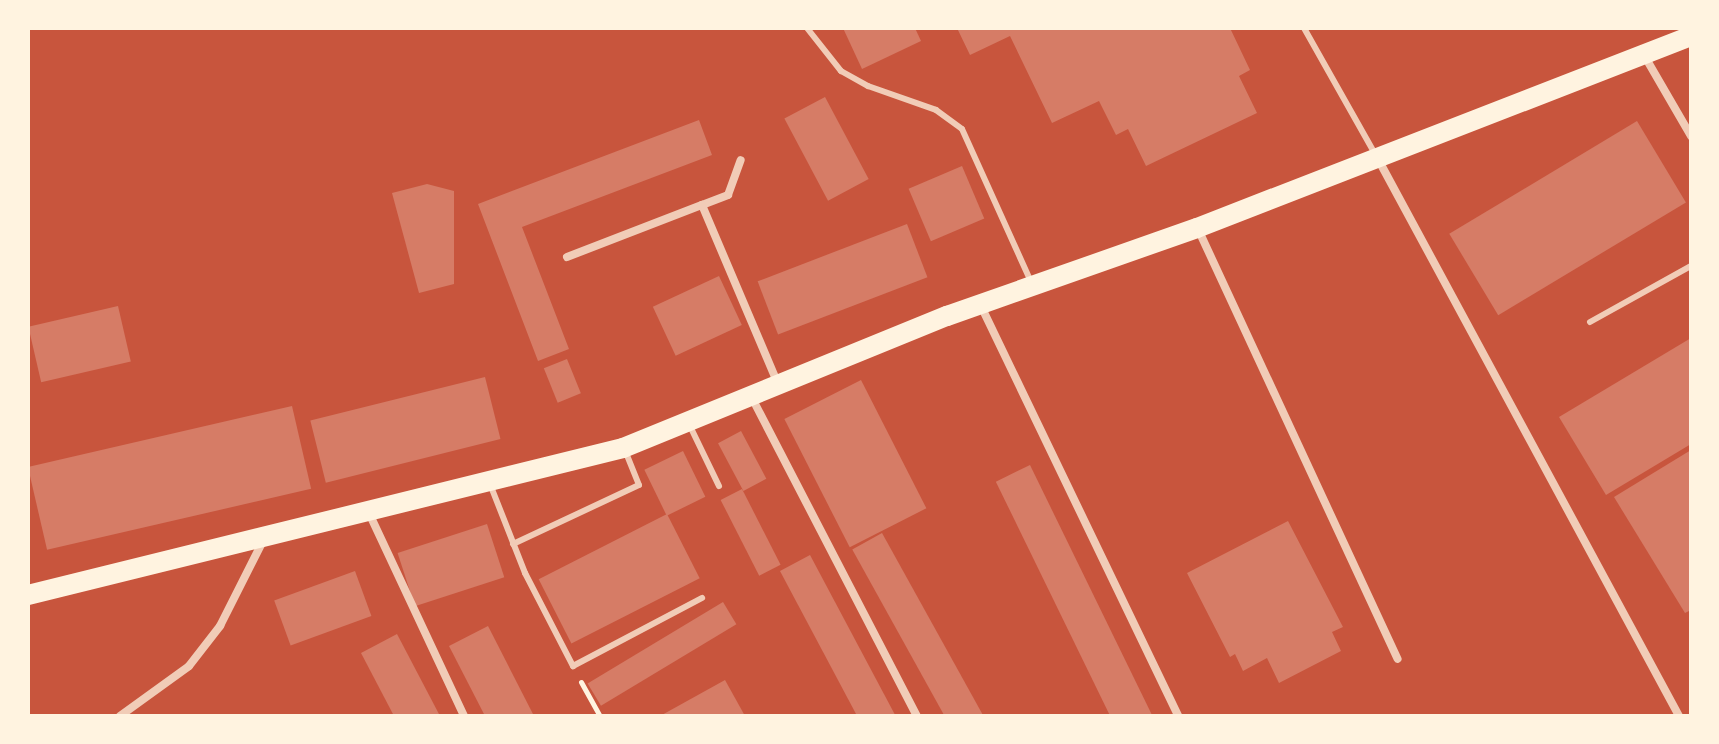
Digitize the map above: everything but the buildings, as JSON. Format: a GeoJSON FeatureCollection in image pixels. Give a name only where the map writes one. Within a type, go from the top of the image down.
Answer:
{"type":"FeatureCollection","features":[{"type":"Feature","properties":{"kind":"main road"},"geometry":{"type":"LineString","coordinates":[[28,595],[264,540],[623,448],[689,424],[778,383],[980,305],[1197,228],[1691,36]]}},
{"type":"Feature","properties":{"kind":"street"},"geometry":{"type":"LineString","coordinates":[[1643,54],[1691,136]]}},
{"type":"Feature","properties":{"kind":"street"},"geometry":{"type":"LineString","coordinates":[[1377,158],[1679,716]]}},
{"type":"Feature","properties":{"kind":"street"},"geometry":{"type":"LineString","coordinates":[[567,257],[728,195],[741,160]]}},
{"type":"Feature","properties":{"kind":"street"},"geometry":{"type":"LineString","coordinates":[[702,205],[778,383]]}},
{"type":"Feature","properties":{"kind":"street"},"geometry":{"type":"LineString","coordinates":[[1197,228],[1398,659]]}},
{"type":"Feature","properties":{"kind":"street"},"geometry":{"type":"LineString","coordinates":[[980,305],[1178,716]]}},
{"type":"Feature","properties":{"kind":"street"},"geometry":{"type":"LineString","coordinates":[[751,395],[917,716]]}},
{"type":"Feature","properties":{"kind":"street"},"geometry":{"type":"LineString","coordinates":[[369,513],[464,716]]}},
{"type":"Feature","properties":{"kind":"street"},"geometry":{"type":"LineString","coordinates":[[120,716],[189,666],[220,626],[264,540]]}},
{"type":"Feature","properties":{"kind":"lane"},"geometry":{"type":"LineString","coordinates":[[807,28],[841,71],[868,86],[936,110],[962,129],[1032,285]]}},
{"type":"Feature","properties":{"kind":"lane"},"geometry":{"type":"LineString","coordinates":[[1304,28],[1377,158]]}},
{"type":"Feature","properties":{"kind":"lane"},"geometry":{"type":"LineString","coordinates":[[1590,322],[1691,266]]}},
{"type":"Feature","properties":{"kind":"lane"},"geometry":{"type":"LineString","coordinates":[[689,424],[719,486]]}},
{"type":"Feature","properties":{"kind":"lane"},"geometry":{"type":"LineString","coordinates":[[513,544],[639,485],[623,448]]}},
{"type":"Feature","properties":{"kind":"lane"},"geometry":{"type":"LineString","coordinates":[[490,484],[513,544],[573,666],[702,598]]}},
{"type":"Feature","properties":{"kind":"path"},"geometry":{"type":"LineString","coordinates":[[573,666],[600,716]]}}]}
